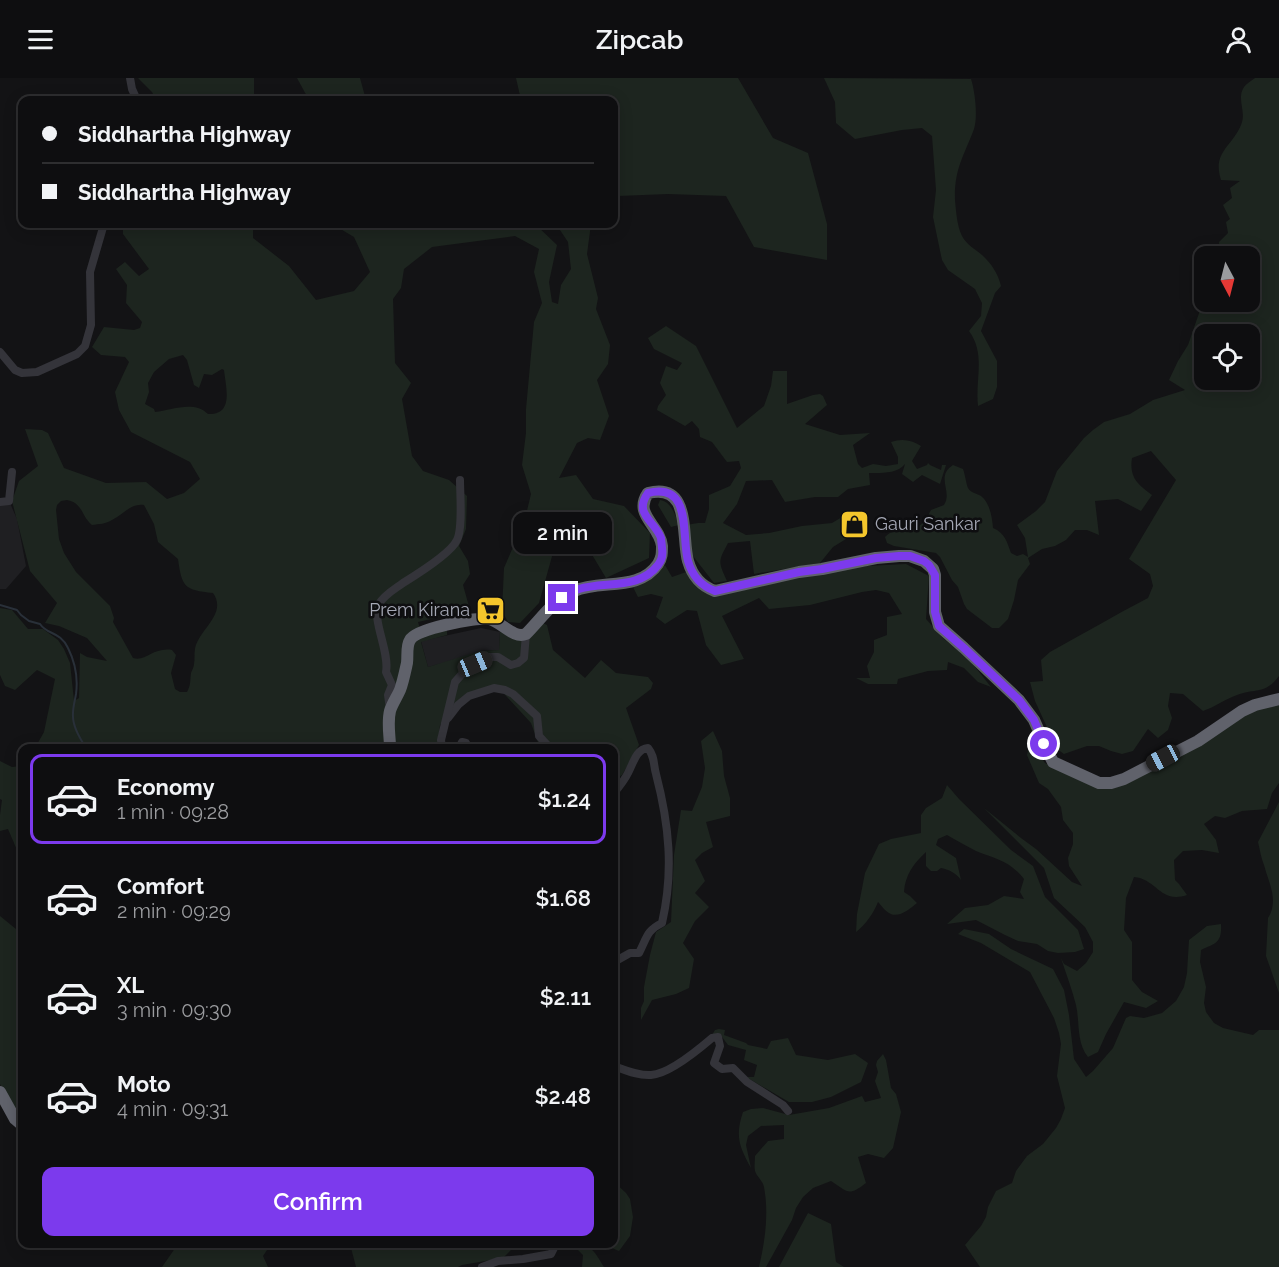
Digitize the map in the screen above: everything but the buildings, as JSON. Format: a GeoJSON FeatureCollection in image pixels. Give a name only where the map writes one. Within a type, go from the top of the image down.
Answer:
{"type":"FeatureCollection","features":[{"type":"Feature","properties":{"kind":"highway"},"geometry":{"type":"LineString","coordinates":[[390,744],[390,710],[401,688],[409,642],[413,637],[418,633],[469,620],[486,619],[498,622],[522,636],[554,604],[571,592],[645,578],[661,559],[662,552],[661,539],[645,514],[643,500],[648,493],[663,491],[674,497],[680,506],[688,562],[704,586],[715,591],[876,558],[910,556],[924,561],[935,575],[935,612],[939,626],[1019,700],[1034,720],[1053,762],[1099,783],[1111,783],[1124,779],[1198,741],[1242,711],[1279,699]]}},
{"type":"Feature","properties":{"kind":"highway"},"geometry":{"type":"LineString","coordinates":[[0,1092],[18,1122]]}},
{"type":"Feature","properties":{"kind":"street"},"geometry":{"type":"LineString","coordinates":[[130,78],[135,96]]}},
{"type":"Feature","properties":{"kind":"street"},"geometry":{"type":"LineString","coordinates":[[0,352],[15,370],[22,373],[37,372],[77,354],[85,346],[92,325],[90,272],[103,228]]}},
{"type":"Feature","properties":{"kind":"street"},"geometry":{"type":"LineString","coordinates":[[0,502],[9,501],[12,472]]}},
{"type":"Feature","properties":{"kind":"street"},"geometry":{"type":"LineString","coordinates":[[390,710],[388,695],[392,685],[386,672],[387,656],[380,630],[378,605],[386,595],[424,569],[457,540],[461,519],[460,480]]}},
{"type":"Feature","properties":{"kind":"street"},"geometry":{"type":"LineString","coordinates":[[442,744],[444,723],[455,682],[475,664],[490,657],[498,657],[511,665],[518,663],[524,658],[526,634]]}},
{"type":"Feature","properties":{"kind":"street"},"geometry":{"type":"LineString","coordinates":[[444,723],[458,705],[469,696],[494,688],[505,690],[513,694],[537,716],[539,736],[546,744]]}},
{"type":"Feature","properties":{"kind":"street"},"geometry":{"type":"LineString","coordinates":[[618,788],[629,773],[638,753],[643,748],[648,748],[653,754],[664,805],[669,846],[667,902],[663,922],[653,927],[639,953],[630,953],[618,960]]}},
{"type":"Feature","properties":{"kind":"street"},"geometry":{"type":"LineString","coordinates":[[618,1067],[634,1073],[652,1075],[672,1068],[712,1038],[718,1038],[720,1046],[714,1063],[722,1069],[733,1068],[747,1082],[783,1105],[788,1111]]}},
{"type":"Feature","properties":{"kind":"street"},"geometry":{"type":"LineString","coordinates":[[482,1267],[498,1261],[551,1254],[554,1248]]}},
{"type":"Feature","properties":{"kind":"shaded area"},"geometry":{"type":"Polygon","coordinates":[[[138,78],[254,78],[254,96],[154,96],[138,78]]]}},
{"type":"Feature","properties":{"kind":"shaded area"},"geometry":{"type":"Polygon","coordinates":[[[297,78],[360,78],[365,96],[307,96],[297,78]]]}},
{"type":"Feature","properties":{"kind":"shaded area"},"geometry":{"type":"Polygon","coordinates":[[[516,78],[738,78],[773,138],[808,153],[827,224],[827,260],[754,247],[726,196],[668,194],[618,196],[618,96],[520,96],[516,78]]]}},
{"type":"Feature","properties":{"kind":"shaded area"},"geometry":{"type":"Polygon","coordinates":[[[824,78],[971,79],[976,118],[958,171],[955,200],[962,236],[992,266],[1001,286],[995,293],[981,331],[997,361],[997,387],[993,399],[978,406],[979,358],[969,331],[981,316],[982,303],[975,289],[948,270],[942,260],[933,217],[936,190],[932,136],[922,128],[855,139],[836,123],[835,102],[824,78]]]}},
{"type":"Feature","properties":{"kind":"shaded area"},"geometry":{"type":"Polygon","coordinates":[[[1255,78],[1279,78],[1279,676],[1265,689],[1237,695],[1203,711],[1183,694],[1170,693],[1168,706],[1172,718],[1168,730],[1158,738],[1148,729],[1133,751],[1122,754],[1099,746],[1087,746],[1064,754],[1057,749],[1035,701],[1030,682],[1043,681],[1041,660],[1050,652],[1148,598],[1153,586],[1150,574],[1129,559],[1176,480],[1151,451],[1132,458],[1131,465],[1135,479],[1152,495],[1141,511],[1118,499],[1095,501],[1099,535],[1087,530],[1075,530],[1066,540],[1042,549],[1028,558],[1030,564],[1018,580],[1008,619],[999,628],[992,628],[967,609],[958,587],[936,553],[894,546],[887,543],[885,537],[897,530],[914,529],[925,520],[931,510],[944,505],[947,495],[945,474],[953,465],[963,469],[968,488],[987,502],[993,528],[1003,535],[1011,553],[1028,557],[1025,538],[1017,525],[1045,502],[1057,471],[1084,438],[1104,422],[1130,414],[1153,400],[1185,390],[1169,380],[1188,345],[1194,328],[1194,390],[1260,390],[1260,324],[1195,324],[1200,312],[1260,312],[1260,246],[1219,246],[1219,242],[1228,233],[1226,222],[1230,219],[1223,205],[1232,198],[1230,188],[1240,181],[1221,180],[1219,163],[1224,150],[1237,133],[1243,120],[1241,96],[1245,86],[1255,78]]]}},
{"type":"Feature","properties":{"kind":"shaded area"},"geometry":{"type":"Polygon","coordinates":[[[123,228],[253,228],[253,238],[289,266],[316,300],[354,291],[370,272],[354,237],[339,228],[539,228],[557,245],[549,282],[552,302],[558,304],[561,285],[571,269],[568,242],[559,228],[590,228],[587,254],[598,298],[596,309],[610,345],[608,364],[597,380],[609,416],[600,440],[588,438],[577,443],[559,478],[576,475],[593,499],[624,506],[650,533],[649,558],[606,578],[591,553],[574,541],[556,542],[539,603],[520,623],[508,622],[502,611],[504,568],[525,519],[531,494],[522,465],[534,322],[542,303],[534,272],[539,249],[515,236],[432,247],[404,269],[401,288],[393,299],[395,363],[411,383],[402,399],[412,456],[423,471],[449,480],[467,496],[466,529],[459,546],[468,561],[470,574],[463,585],[470,610],[418,622],[421,632],[447,628],[447,635],[421,642],[428,667],[480,651],[499,650],[500,632],[519,635],[541,622],[547,625],[553,650],[585,678],[601,660],[616,673],[648,677],[653,683],[651,689],[626,708],[639,745],[622,775],[618,778],[618,744],[539,744],[531,723],[497,686],[467,694],[440,725],[438,744],[37,744],[44,732],[55,679],[37,670],[15,690],[5,686],[0,675],[0,608],[12,610],[28,629],[43,629],[58,640],[70,663],[74,701],[79,698],[80,653],[87,657],[107,661],[87,638],[59,626],[45,623],[57,603],[30,571],[12,501],[19,481],[38,466],[25,429],[42,430],[48,433],[64,468],[106,483],[146,482],[167,499],[184,493],[200,479],[190,462],[131,432],[119,410],[115,392],[129,362],[125,357],[101,355],[92,347],[104,327],[134,330],[140,328],[142,322],[126,303],[127,285],[116,269],[125,262],[139,276],[149,269],[123,234],[123,228]],[[183,355],[169,359],[154,372],[148,383],[149,392],[145,404],[155,412],[190,407],[208,414],[222,410],[227,399],[224,370],[212,375],[204,374],[199,388],[194,385],[187,360],[183,355]],[[61,501],[56,510],[59,539],[64,553],[76,572],[110,606],[113,622],[133,658],[138,659],[160,651],[172,650],[176,655],[171,673],[175,689],[187,692],[197,642],[215,615],[217,608],[217,601],[213,593],[196,590],[186,585],[181,576],[178,559],[158,542],[154,524],[144,505],[135,506],[107,522],[92,525],[79,507],[72,502],[61,501]]]}},
{"type":"Feature","properties":{"kind":"shaded area"},"geometry":{"type":"Polygon","coordinates":[[[666,326],[696,346],[737,428],[764,406],[773,371],[787,371],[787,404],[820,394],[827,405],[805,424],[840,435],[870,433],[853,445],[858,464],[862,468],[873,464],[886,466],[898,464],[898,457],[891,442],[907,440],[921,446],[912,461],[917,469],[928,463],[941,470],[942,465],[946,465],[940,484],[922,475],[913,482],[902,474],[905,464],[893,471],[869,473],[870,485],[848,489],[838,497],[815,497],[785,502],[772,480],[746,481],[737,504],[723,523],[746,535],[832,523],[842,517],[846,539],[833,547],[820,563],[754,574],[750,541],[728,543],[720,562],[727,581],[714,583],[689,551],[686,525],[705,523],[709,509],[709,495],[730,486],[741,468],[739,461],[727,462],[712,442],[700,437],[699,429],[692,421],[685,426],[657,410],[666,395],[660,383],[666,366],[677,370],[682,363],[654,349],[648,338],[666,326]]]}},
{"type":"Feature","properties":{"kind":"shaded area"},"geometry":{"type":"Polygon","coordinates":[[[660,500],[670,506],[679,525],[671,527],[658,505],[660,500]]]}},
{"type":"Feature","properties":{"kind":"shaded area"},"geometry":{"type":"Polygon","coordinates":[[[9,501],[17,519],[26,566],[6,589],[0,589],[0,504],[9,501]]]}},
{"type":"Feature","properties":{"kind":"shaded area"},"geometry":{"type":"Polygon","coordinates":[[[906,564],[929,576],[926,619],[944,639],[968,658],[991,687],[978,682],[964,668],[948,662],[947,670],[928,671],[898,679],[897,684],[868,684],[856,678],[870,678],[867,666],[874,652],[874,640],[887,635],[887,617],[902,614],[889,593],[876,590],[810,605],[769,609],[759,598],[722,616],[744,659],[721,665],[706,645],[697,611],[687,610],[665,624],[656,617],[663,597],[651,594],[638,597],[632,585],[646,581],[665,565],[672,577],[689,571],[697,587],[717,595],[781,579],[866,566],[906,564]]]}},
{"type":"Feature","properties":{"kind":"shaded area"},"geometry":{"type":"Polygon","coordinates":[[[481,628],[500,632],[499,650],[480,651],[471,656],[428,667],[421,641],[481,628]]]}},
{"type":"Feature","properties":{"kind":"shaded area"},"geometry":{"type":"Polygon","coordinates":[[[1279,703],[1279,783],[1272,793],[1267,809],[1242,811],[1225,818],[1215,816],[1204,824],[1216,840],[1219,853],[1202,850],[1183,851],[1174,860],[1175,880],[1187,895],[1178,897],[1164,894],[1148,882],[1134,877],[1126,898],[1124,930],[1132,942],[1132,980],[1142,992],[1158,1001],[1146,1008],[1124,1002],[1098,1052],[1088,1057],[1082,1045],[1076,1005],[1061,958],[1064,964],[1077,971],[1093,952],[1093,942],[1085,927],[1054,898],[1044,868],[984,808],[1036,849],[1072,882],[1082,886],[1069,866],[1068,858],[1073,844],[1073,833],[1063,820],[1061,807],[1048,789],[1039,783],[1027,755],[1030,742],[1045,763],[1098,788],[1243,714],[1279,703]]]}},
{"type":"Feature","properties":{"kind":"shaded area"},"geometry":{"type":"Polygon","coordinates":[[[713,731],[722,751],[724,776],[730,798],[730,816],[706,822],[713,847],[695,860],[705,881],[695,893],[709,907],[695,921],[683,943],[694,959],[689,988],[652,1000],[641,1020],[644,987],[656,932],[671,922],[674,855],[681,810],[692,811],[702,787],[705,768],[701,741],[713,731]]]}},
{"type":"Feature","properties":{"kind":"shaded area"},"geometry":{"type":"Polygon","coordinates":[[[0,761],[12,767],[18,766],[18,855],[8,829],[0,831],[2,800],[0,799],[0,761]]]}},
{"type":"Feature","properties":{"kind":"shaded area"},"geometry":{"type":"Polygon","coordinates":[[[947,785],[1011,850],[1033,866],[1045,897],[1078,930],[1084,949],[1058,953],[1048,951],[1037,944],[1018,941],[976,920],[947,924],[965,908],[988,905],[1004,896],[1024,899],[1020,892],[1024,879],[1008,864],[976,851],[947,835],[938,839],[936,845],[956,858],[961,880],[950,871],[941,868],[931,871],[926,866],[926,852],[918,860],[906,880],[904,892],[917,903],[904,912],[892,915],[878,902],[869,918],[856,932],[865,873],[879,844],[921,833],[921,815],[926,808],[942,798],[947,785]]]}},
{"type":"Feature","properties":{"kind":"shaded area"},"geometry":{"type":"Polygon","coordinates":[[[1279,802],[1279,993],[1266,956],[1268,918],[1273,898],[1258,842],[1279,802]]]}},
{"type":"Feature","properties":{"kind":"shaded area"},"geometry":{"type":"Polygon","coordinates":[[[0,916],[18,931],[18,1114],[11,1107],[0,1084],[0,916]]]}},
{"type":"Feature","properties":{"kind":"shaded area"},"geometry":{"type":"Polygon","coordinates":[[[1221,924],[1217,942],[1201,950],[1200,962],[1206,987],[1204,1003],[1206,1012],[1214,1023],[1223,1028],[1253,1035],[1259,1030],[1279,1030],[1279,1267],[980,1267],[965,1245],[981,1226],[996,1191],[1012,1183],[1016,1171],[1027,1156],[1043,1144],[1056,1128],[1065,1108],[1057,1076],[1061,1044],[1054,1018],[1030,972],[981,943],[958,934],[964,929],[989,934],[1011,949],[1053,969],[1064,990],[1074,1059],[1086,1077],[1113,1048],[1126,1018],[1130,1016],[1144,1018],[1162,1013],[1176,1001],[1184,987],[1187,973],[1189,940],[1207,926],[1221,924]]]}},
{"type":"Feature","properties":{"kind":"shaded area"},"geometry":{"type":"Polygon","coordinates":[[[715,1030],[725,1030],[724,1035],[748,1045],[767,1049],[771,1041],[788,1038],[796,1055],[828,1060],[855,1054],[868,1063],[861,1082],[831,1097],[812,1102],[789,1102],[746,1077],[754,1077],[757,1065],[744,1060],[746,1050],[728,1045],[719,1033],[712,1035],[715,1030]]]}},
{"type":"Feature","properties":{"kind":"shaded area"},"geometry":{"type":"Polygon","coordinates":[[[883,1054],[891,1088],[896,1094],[901,1112],[893,1148],[884,1158],[868,1154],[858,1157],[866,1183],[855,1190],[845,1190],[831,1181],[813,1188],[796,1208],[792,1220],[766,1267],[759,1267],[765,1237],[766,1207],[763,1185],[755,1171],[755,1156],[768,1141],[784,1139],[784,1125],[761,1126],[748,1136],[746,1145],[751,1168],[739,1134],[743,1112],[763,1108],[789,1115],[829,1108],[862,1096],[865,1102],[881,1098],[875,1081],[878,1072],[877,1061],[883,1054]]]}},
{"type":"Feature","properties":{"kind":"shaded area"},"geometry":{"type":"Polygon","coordinates":[[[618,1186],[630,1199],[633,1217],[630,1236],[619,1251],[612,1248],[618,1248],[618,1186]]]}},
{"type":"Feature","properties":{"kind":"shaded area"},"geometry":{"type":"Polygon","coordinates":[[[808,1213],[831,1224],[836,1262],[844,1267],[779,1267],[808,1213]]]}},
{"type":"Feature","properties":{"kind":"shaded area"},"geometry":{"type":"Polygon","coordinates":[[[175,1248],[268,1248],[263,1256],[268,1267],[162,1267],[175,1248]]]}},
{"type":"Feature","properties":{"kind":"shaded area"},"geometry":{"type":"Polygon","coordinates":[[[351,1248],[512,1249],[503,1258],[458,1267],[356,1267],[351,1248]]]}},
{"type":"Feature","properties":{"kind":"shaded area"},"geometry":{"type":"Polygon","coordinates":[[[576,1248],[589,1248],[604,1267],[582,1267],[583,1255],[576,1248]]]}},
{"type":"Feature","properties":{"kind":"waterway"},"geometry":{"type":"LineString","coordinates":[[0,605],[17,610],[29,621],[40,624],[65,643],[76,677],[77,688],[73,718],[84,744]]}},
{"type":"Feature","properties":{"kind":"place","name":"Gauri Sankar"},"geometry":{"type":"Point","coordinates":[854,524]}},
{"type":"Feature","properties":{"kind":"place","name":"Prem Kirana"},"geometry":{"type":"Point","coordinates":[491,610]}},
{"type":"Feature","properties":{"kind":"route"},"geometry":{"type":"LineString","coordinates":[[562,598],[578,589],[645,578],[658,565],[662,552],[661,539],[645,514],[643,506],[643,500],[648,493],[654,492],[663,491],[674,497],[680,506],[688,562],[700,582],[715,591],[876,558],[910,556],[917,558],[929,565],[935,575],[935,612],[939,626],[1019,700],[1034,720],[1044,744]]}}]}
